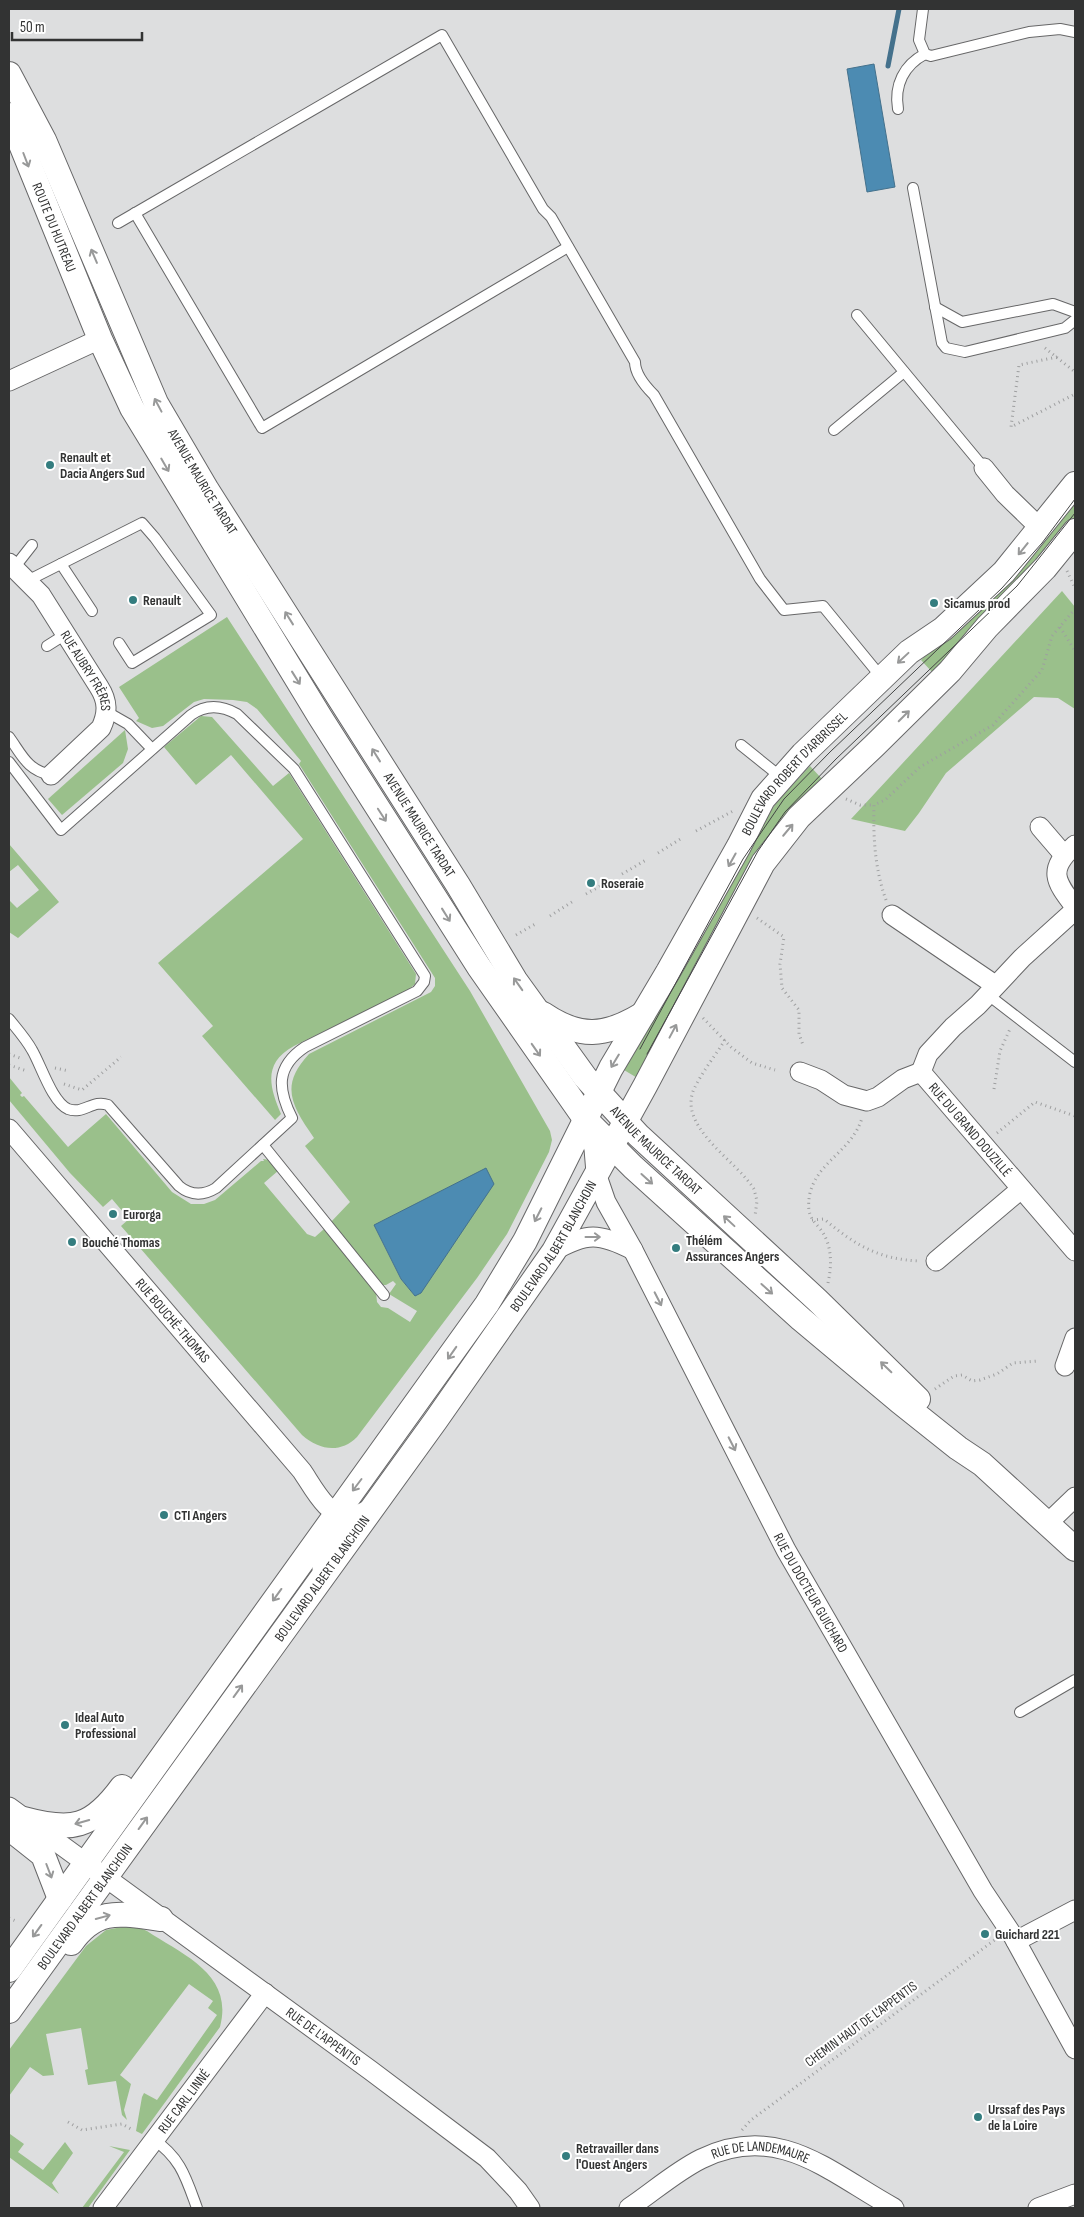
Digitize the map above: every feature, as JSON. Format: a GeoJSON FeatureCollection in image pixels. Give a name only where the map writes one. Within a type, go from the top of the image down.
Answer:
{"type":"FeatureCollection","features":[{"type":"Feature","properties":{"kind":"street","name":"AVENUE MAURICE TARDAT"},"geometry":{"type":"LineString","coordinates":[[11,84],[44,140],[161,411],[207,490],[458,885],[515,980],[568,1056],[599,1093],[618,1134],[801,1319],[958,1448],[982,1464],[1075,1549]]}},
{"type":"Feature","properties":{"kind":"street","name":"ROUTE DU HUTREAU"},"geometry":{"type":"LineString","coordinates":[[9,115],[100,339]]}},
{"type":"Feature","properties":{"kind":"street","name":"AVENUE MAURICE TARDAT"},"geometry":{"type":"LineString","coordinates":[[100,339],[135,414],[320,717],[479,967],[586,1120],[618,1134]]}},
{"type":"Feature","properties":{"kind":"street"},"geometry":{"type":"LineString","coordinates":[[9,381],[100,339]]}},
{"type":"Feature","properties":{"kind":"street"},"geometry":{"type":"LineString","coordinates":[[984,468],[1005,494],[1040,528]]}},
{"type":"Feature","properties":{"kind":"street","name":"BOULEVARD ROBERT D'ARBRISSEL"},"geometry":{"type":"LineString","coordinates":[[586,1120],[611,1068],[739,846],[763,799],[821,735],[909,652],[943,629],[1004,572],[1075,484]]}},
{"type":"Feature","properties":{"kind":"street","name":"BOULEVARD ROBERT D'ARBRISSEL"},"geometry":{"type":"LineString","coordinates":[[618,1134],[773,848],[798,817],[874,746],[950,670],[987,627],[1045,568],[1075,531]]}},
{"type":"Feature","properties":{"kind":"street","name":"RUE AUBRY FRÈRES"},"geometry":{"type":"LineString","coordinates":[[17,571],[41,595],[104,694],[107,712],[101,728],[51,775]]}},
{"type":"Feature","properties":{"kind":"street","name":"RUE DU GRAND DOUZILLÉ"},"geometry":{"type":"LineString","coordinates":[[800,1072],[821,1080],[844,1095],[867,1101],[878,1097],[903,1079],[921,1072],[928,1054],[953,1027],[978,1006],[991,990],[1075,908],[1057,879],[1056,868],[1070,850],[1040,827]]}},
{"type":"Feature","properties":{"kind":"street"},"geometry":{"type":"LineString","coordinates":[[892,915],[991,990]]}},
{"type":"Feature","properties":{"kind":"street"},"geometry":{"type":"LineString","coordinates":[[536,1009],[566,1028],[588,1033],[619,1027],[643,1014]]}},
{"type":"Feature","properties":{"kind":"street","name":"RUE DU GRAND DOUZILLÉ"},"geometry":{"type":"LineString","coordinates":[[921,1072],[1075,1251]]}},
{"type":"Feature","properties":{"kind":"street","name":"RUE DU DOCTEUR GUICHARD"},"geometry":{"type":"LineString","coordinates":[[586,1120],[594,1149],[596,1173],[606,1202],[633,1250],[786,1550],[983,1891],[1016,1941],[1075,2049]]}},
{"type":"Feature","properties":{"kind":"street","name":"BOULEVARD ALBERT BLANCHOIN"},"geometry":{"type":"LineString","coordinates":[[10,2009],[180,1732],[487,1304],[525,1241],[586,1120]]}},
{"type":"Feature","properties":{"kind":"street","name":"RUE BOUCHÉ-THOMAS"},"geometry":{"type":"LineString","coordinates":[[9,1130],[302,1471],[328,1507],[336,1513]]}},
{"type":"Feature","properties":{"kind":"street","name":"BOULEVARD ALBERT BLANCHOIN"},"geometry":{"type":"LineString","coordinates":[[9,1970],[60,1899],[95,1870],[320,1580],[436,1420],[554,1251],[618,1134]]}},
{"type":"Feature","properties":{"kind":"street","name":"RUE DU GRAND DOUZILLÉ"},"geometry":{"type":"LineString","coordinates":[[936,1261],[1021,1188]]}},
{"type":"Feature","properties":{"kind":"street"},"geometry":{"type":"LineString","coordinates":[[554,1251],[572,1242],[596,1236],[612,1240],[633,1250]]}},
{"type":"Feature","properties":{"kind":"street"},"geometry":{"type":"LineString","coordinates":[[1065,1366],[1075,1338]]}},
{"type":"Feature","properties":{"kind":"street"},"geometry":{"type":"LineString","coordinates":[[1048,1523],[1075,1497]]}},
{"type":"Feature","properties":{"kind":"street"},"geometry":{"type":"LineString","coordinates":[[320,1580],[323,1560],[336,1535],[336,1513],[352,1517],[370,1509]]}},
{"type":"Feature","properties":{"kind":"street"},"geometry":{"type":"LineString","coordinates":[[60,1899],[43,1855],[14,1832],[14,1816],[46,1824],[78,1825],[91,1820],[108,1806],[155,1745],[180,1732]]}},
{"type":"Feature","properties":{"kind":"street","name":"RUE DE L'APPENTIS"},"geometry":{"type":"LineString","coordinates":[[14,1816],[95,1870],[265,1993],[487,2158],[518,2191],[530,2208]]}},
{"type":"Feature","properties":{"kind":"street"},"geometry":{"type":"LineString","coordinates":[[1016,1941],[1075,1910]]}},
{"type":"Feature","properties":{"kind":"street"},"geometry":{"type":"LineString","coordinates":[[10,2009],[29,2006],[77,1935],[97,1918],[119,1914],[161,1919]]}},
{"type":"Feature","properties":{"kind":"street","name":"RUE CARL LINNÉ"},"geometry":{"type":"LineString","coordinates":[[103,2208],[153,2139],[265,1993]]}},
{"type":"Feature","properties":{"kind":"street","name":"RUE DE LANDEMAURE"},"geometry":{"type":"LineString","coordinates":[[634,2207],[702,2159],[734,2149],[768,2146],[788,2150],[809,2158],[894,2208]]}},
{"type":"Feature","properties":{"kind":"street"},"geometry":{"type":"LineString","coordinates":[[1038,2208],[1075,2194]]}},
{"type":"Feature","properties":{"kind":"lane"},"geometry":{"type":"LineString","coordinates":[[923,9],[919,40],[925,54]]}},
{"type":"Feature","properties":{"kind":"lane"},"geometry":{"type":"LineString","coordinates":[[898,109],[896,97],[903,74],[909,66],[925,54],[937,56],[1029,32],[1060,29],[1075,32]]}},
{"type":"Feature","properties":{"kind":"lane"},"geometry":{"type":"LineString","coordinates":[[118,223],[442,35],[543,209],[551,217],[635,362],[635,368],[647,388],[654,395],[760,579],[784,610],[823,606],[882,678]]}},
{"type":"Feature","properties":{"kind":"lane"},"geometry":{"type":"LineString","coordinates":[[913,188],[942,343],[946,348],[965,352],[1065,328],[1075,320]]}},
{"type":"Feature","properties":{"kind":"lane"},"geometry":{"type":"LineString","coordinates":[[135,214],[262,428],[568,247]]}},
{"type":"Feature","properties":{"kind":"lane"},"geometry":{"type":"LineString","coordinates":[[935,307],[962,322],[1053,304],[1075,312]]}},
{"type":"Feature","properties":{"kind":"lane"},"geometry":{"type":"LineString","coordinates":[[857,315],[984,468]]}},
{"type":"Feature","properties":{"kind":"lane"},"geometry":{"type":"LineString","coordinates":[[834,430],[904,372]]}},
{"type":"Feature","properties":{"kind":"lane"},"geometry":{"type":"LineString","coordinates":[[17,571],[62,564],[142,523],[211,615],[132,663],[119,643]]}},
{"type":"Feature","properties":{"kind":"lane"},"geometry":{"type":"LineString","coordinates":[[17,571],[32,545]]}},
{"type":"Feature","properties":{"kind":"lane"},"geometry":{"type":"LineString","coordinates":[[62,564],[92,611]]}},
{"type":"Feature","properties":{"kind":"lane"},"geometry":{"type":"LineString","coordinates":[[47,646],[66,634]]}},
{"type":"Feature","properties":{"kind":"lane"},"geometry":{"type":"LineString","coordinates":[[9,762],[61,830],[197,710],[219,706],[236,714],[294,769],[425,976],[424,982],[417,990],[305,1047],[292,1057],[284,1072],[281,1088],[292,1118],[210,1191],[190,1193],[179,1186],[108,1105],[96,1103],[79,1110],[67,1108],[58,1101],[33,1050],[9,1019]]}},
{"type":"Feature","properties":{"kind":"lane"},"geometry":{"type":"LineString","coordinates":[[107,712],[128,724],[152,749]]}},
{"type":"Feature","properties":{"kind":"lane"},"geometry":{"type":"LineString","coordinates":[[9,737],[26,762],[37,772],[51,775]]}},
{"type":"Feature","properties":{"kind":"lane"},"geometry":{"type":"LineString","coordinates":[[741,745],[782,778]]}},
{"type":"Feature","properties":{"kind":"lane"},"geometry":{"type":"LineString","coordinates":[[991,990],[1016,1017],[1075,1062]]}},
{"type":"Feature","properties":{"kind":"lane"},"geometry":{"type":"LineString","coordinates":[[263,1145],[384,1295]]}},
{"type":"Feature","properties":{"kind":"lane"},"geometry":{"type":"LineString","coordinates":[[1020,1712],[1075,1680]]}},
{"type":"Feature","properties":{"kind":"lane"},"geometry":{"type":"LineString","coordinates":[[153,2139],[166,2148],[176,2160],[183,2171],[197,2208]]}},
{"type":"Feature","properties":{"kind":"path"},"geometry":{"type":"LineString","coordinates":[[1045,348],[1075,372]]}},
{"type":"Feature","properties":{"kind":"path"},"geometry":{"type":"LineString","coordinates":[[1057,357],[1019,365],[1011,427],[1075,394]]}},
{"type":"Feature","properties":{"kind":"path"},"geometry":{"type":"LineString","coordinates":[[1067,571],[1075,588]]}},
{"type":"Feature","properties":{"kind":"path"},"geometry":{"type":"LineString","coordinates":[[846,798],[860,805],[874,805],[885,800],[920,767],[992,725],[1042,670],[1052,636],[1075,609]]}},
{"type":"Feature","properties":{"kind":"path"},"geometry":{"type":"LineString","coordinates":[[1060,627],[1075,651]]}},
{"type":"Feature","properties":{"kind":"path"},"geometry":{"type":"LineString","coordinates":[[874,805],[873,834],[882,887]]}},
{"type":"Feature","properties":{"kind":"path"},"geometry":{"type":"LineString","coordinates":[[696,831],[742,806]]}},
{"type":"Feature","properties":{"kind":"path"},"geometry":{"type":"LineString","coordinates":[[658,853],[682,838]]}},
{"type":"Feature","properties":{"kind":"path"},"geometry":{"type":"LineString","coordinates":[[622,874],[646,860]]}},
{"type":"Feature","properties":{"kind":"path"},"geometry":{"type":"LineString","coordinates":[[586,894],[611,880]]}},
{"type":"Feature","properties":{"kind":"path"},"geometry":{"type":"LineString","coordinates":[[550,916],[575,900]]}},
{"type":"Feature","properties":{"kind":"path"},"geometry":{"type":"LineString","coordinates":[[757,918],[784,937],[780,964],[782,988],[799,1010],[799,1034],[803,1045]]}},
{"type":"Feature","properties":{"kind":"path"},"geometry":{"type":"LineString","coordinates":[[516,936],[537,923]]}},
{"type":"Feature","properties":{"kind":"path"},"geometry":{"type":"LineString","coordinates":[[702,1017],[752,1063],[776,1070]]}},
{"type":"Feature","properties":{"kind":"path"},"geometry":{"type":"LineString","coordinates":[[994,1089],[1000,1051],[1016,1017]]}},
{"type":"Feature","properties":{"kind":"path"},"geometry":{"type":"LineString","coordinates":[[725,1040],[694,1090],[691,1108],[693,1117],[700,1129],[754,1189],[757,1201],[755,1216]]}},
{"type":"Feature","properties":{"kind":"path"},"geometry":{"type":"LineString","coordinates":[[9,1065],[82,1090],[121,1057]]}},
{"type":"Feature","properties":{"kind":"path"},"geometry":{"type":"LineString","coordinates":[[991,1138],[1035,1102],[1075,1116]]}},
{"type":"Feature","properties":{"kind":"path"},"geometry":{"type":"LineString","coordinates":[[827,1287],[831,1254],[827,1239],[811,1220],[809,1207],[810,1193],[814,1181],[823,1168],[852,1139],[859,1127],[865,1109]]}},
{"type":"Feature","properties":{"kind":"path"},"geometry":{"type":"LineString","coordinates":[[811,1220],[824,1219],[863,1248],[879,1254],[908,1260]]}},
{"type":"Feature","properties":{"kind":"path"},"geometry":{"type":"LineString","coordinates":[[935,1389],[954,1376],[962,1375],[972,1381],[980,1380],[996,1374],[1013,1363],[1038,1361]]}},
{"type":"Feature","properties":{"kind":"path"},"geometry":{"type":"LineString","coordinates":[[9,1918],[21,1924]]}},
{"type":"Feature","properties":{"kind":"path","name":"CHEMIN HAUT DE L'APPENTIS"},"geometry":{"type":"LineString","coordinates":[[742,2131],[751,2120],[997,1939]]}},
{"type":"Feature","properties":{"kind":"path"},"geometry":{"type":"LineString","coordinates":[[68,2122],[82,2130],[122,2124],[131,2129]]}},
{"type":"Feature","properties":{"kind":"green space"},"geometry":{"type":"Polygon","coordinates":[[[1075,491],[1075,520],[1047,557],[932,672],[921,660],[1006,578],[1075,491]]]}},
{"type":"Feature","properties":{"kind":"green space"},"geometry":{"type":"Polygon","coordinates":[[[1062,591],[1075,607],[1075,709],[1058,698],[1034,697],[946,773],[905,831],[851,819],[1062,591]]]}},
{"type":"Feature","properties":{"kind":"green space"},"geometry":{"type":"Polygon","coordinates":[[[227,617],[470,991],[550,1131],[552,1140],[549,1152],[507,1234],[477,1278],[357,1437],[344,1446],[337,1448],[322,1447],[302,1435],[121,1226],[129,1219],[112,1199],[103,1207],[70,1173],[9,1100],[9,1077],[22,1093],[20,1095],[24,1096],[68,1147],[106,1114],[172,1192],[191,1204],[204,1204],[215,1200],[261,1161],[264,1161],[263,1159],[270,1160],[279,1170],[264,1183],[307,1234],[315,1237],[324,1229],[376,1292],[377,1302],[381,1307],[388,1308],[410,1322],[417,1311],[389,1294],[396,1284],[393,1281],[386,1285],[380,1285],[330,1223],[350,1202],[305,1146],[314,1138],[295,1106],[292,1086],[294,1076],[309,1054],[431,992],[435,986],[435,978],[299,764],[301,761],[257,709],[247,702],[204,699],[194,702],[163,726],[152,728],[136,721],[139,718],[119,687],[227,617]],[[374,1225],[401,1279],[415,1296],[374,1225]]]}},
{"type":"Feature","properties":{"kind":"green space"},"geometry":{"type":"Polygon","coordinates":[[[201,716],[212,717],[273,786],[289,773],[416,974],[415,984],[408,990],[294,1046],[277,1060],[271,1076],[274,1094],[281,1114],[275,1120],[202,1036],[213,1026],[158,963],[303,839],[231,755],[196,785],[164,747],[201,716]]]}},
{"type":"Feature","properties":{"kind":"green space"},"geometry":{"type":"Polygon","coordinates":[[[125,730],[128,749],[123,763],[62,815],[48,799],[125,730]]]}},
{"type":"Feature","properties":{"kind":"green space"},"geometry":{"type":"Polygon","coordinates":[[[810,766],[822,779],[809,792],[639,1079],[624,1070],[754,834],[777,802],[810,766]]]}},
{"type":"Feature","properties":{"kind":"green space"},"geometry":{"type":"Polygon","coordinates":[[[9,844],[59,902],[18,938],[9,932],[9,900],[17,908],[39,890],[18,865],[9,872],[9,844]]]}},
{"type":"Feature","properties":{"kind":"green space"},"geometry":{"type":"Polygon","coordinates":[[[127,1926],[138,1927],[147,1931],[190,1958],[202,1968],[213,1980],[220,1993],[222,2009],[220,2027],[142,2134],[136,2131],[144,2093],[157,2100],[217,2015],[208,2008],[213,2001],[189,1984],[120,2075],[131,2084],[124,2110],[127,2120],[122,2115],[116,2081],[88,2085],[85,2070],[88,2069],[81,2028],[46,2034],[54,2075],[43,2076],[30,2067],[9,2096],[9,2050],[86,1946],[106,1930],[127,1926]]]}},
{"type":"Feature","properties":{"kind":"green space"},"geometry":{"type":"Polygon","coordinates":[[[10,2134],[24,2144],[18,2152],[43,2170],[65,2142],[73,2153],[52,2183],[59,2194],[9,2157],[10,2134]]]}},
{"type":"Feature","properties":{"kind":"green space"},"geometry":{"type":"Polygon","coordinates":[[[109,2146],[130,2150],[88,2208],[82,2208],[124,2152],[109,2146]]]}},
{"type":"Feature","properties":{"kind":"water"},"geometry":{"type":"Polygon","coordinates":[[[874,64],[895,187],[867,192],[847,69],[874,64]]]}},
{"type":"Feature","properties":{"kind":"water"},"geometry":{"type":"Polygon","coordinates":[[[486,1168],[494,1184],[421,1293],[415,1296],[401,1279],[374,1225],[486,1168]]]}},
{"type":"Feature","properties":{"kind":"waterway"},"geometry":{"type":"LineString","coordinates":[[888,66],[899,9]]}},
{"type":"Feature","properties":{"kind":"tram line"},"geometry":{"type":"LineString","coordinates":[[640,1049],[743,859],[784,799],[830,752],[1002,588],[1042,543],[1075,499]]}},
{"type":"Feature","properties":{"kind":"tram line"},"geometry":{"type":"LineString","coordinates":[[647,1054],[758,851],[785,812],[836,759],[1017,586],[1075,513]]}},
{"type":"Feature","properties":{"kind":"place","name":"Renault et Dacia Angers Sud"},"geometry":{"type":"Point","coordinates":[50,465]}},
{"type":"Feature","properties":{"kind":"place","name":"Renault"},"geometry":{"type":"Point","coordinates":[133,600]}},
{"type":"Feature","properties":{"kind":"place","name":"Sicamus prod"},"geometry":{"type":"Point","coordinates":[934,603]}},
{"type":"Feature","properties":{"kind":"place","name":"Roseraie"},"geometry":{"type":"Point","coordinates":[591,883]}},
{"type":"Feature","properties":{"kind":"place","name":"Eurorga"},"geometry":{"type":"Point","coordinates":[113,1214]}},
{"type":"Feature","properties":{"kind":"place","name":"Bouché Thomas"},"geometry":{"type":"Point","coordinates":[72,1242]}},
{"type":"Feature","properties":{"kind":"place","name":"Thélém Assurances Angers"},"geometry":{"type":"Point","coordinates":[676,1248]}},
{"type":"Feature","properties":{"kind":"place","name":"CTI Angers"},"geometry":{"type":"Point","coordinates":[164,1515]}},
{"type":"Feature","properties":{"kind":"place","name":"Ideal Auto Professional"},"geometry":{"type":"Point","coordinates":[65,1725]}},
{"type":"Feature","properties":{"kind":"place","name":"Guichard 221"},"geometry":{"type":"Point","coordinates":[985,1934]}},
{"type":"Feature","properties":{"kind":"place","name":"Urssaf des Pays de la Loire"},"geometry":{"type":"Point","coordinates":[978,2117]}},
{"type":"Feature","properties":{"kind":"place","name":"Retravailler dans l'Ouest Angers"},"geometry":{"type":"Point","coordinates":[566,2156]}}]}
